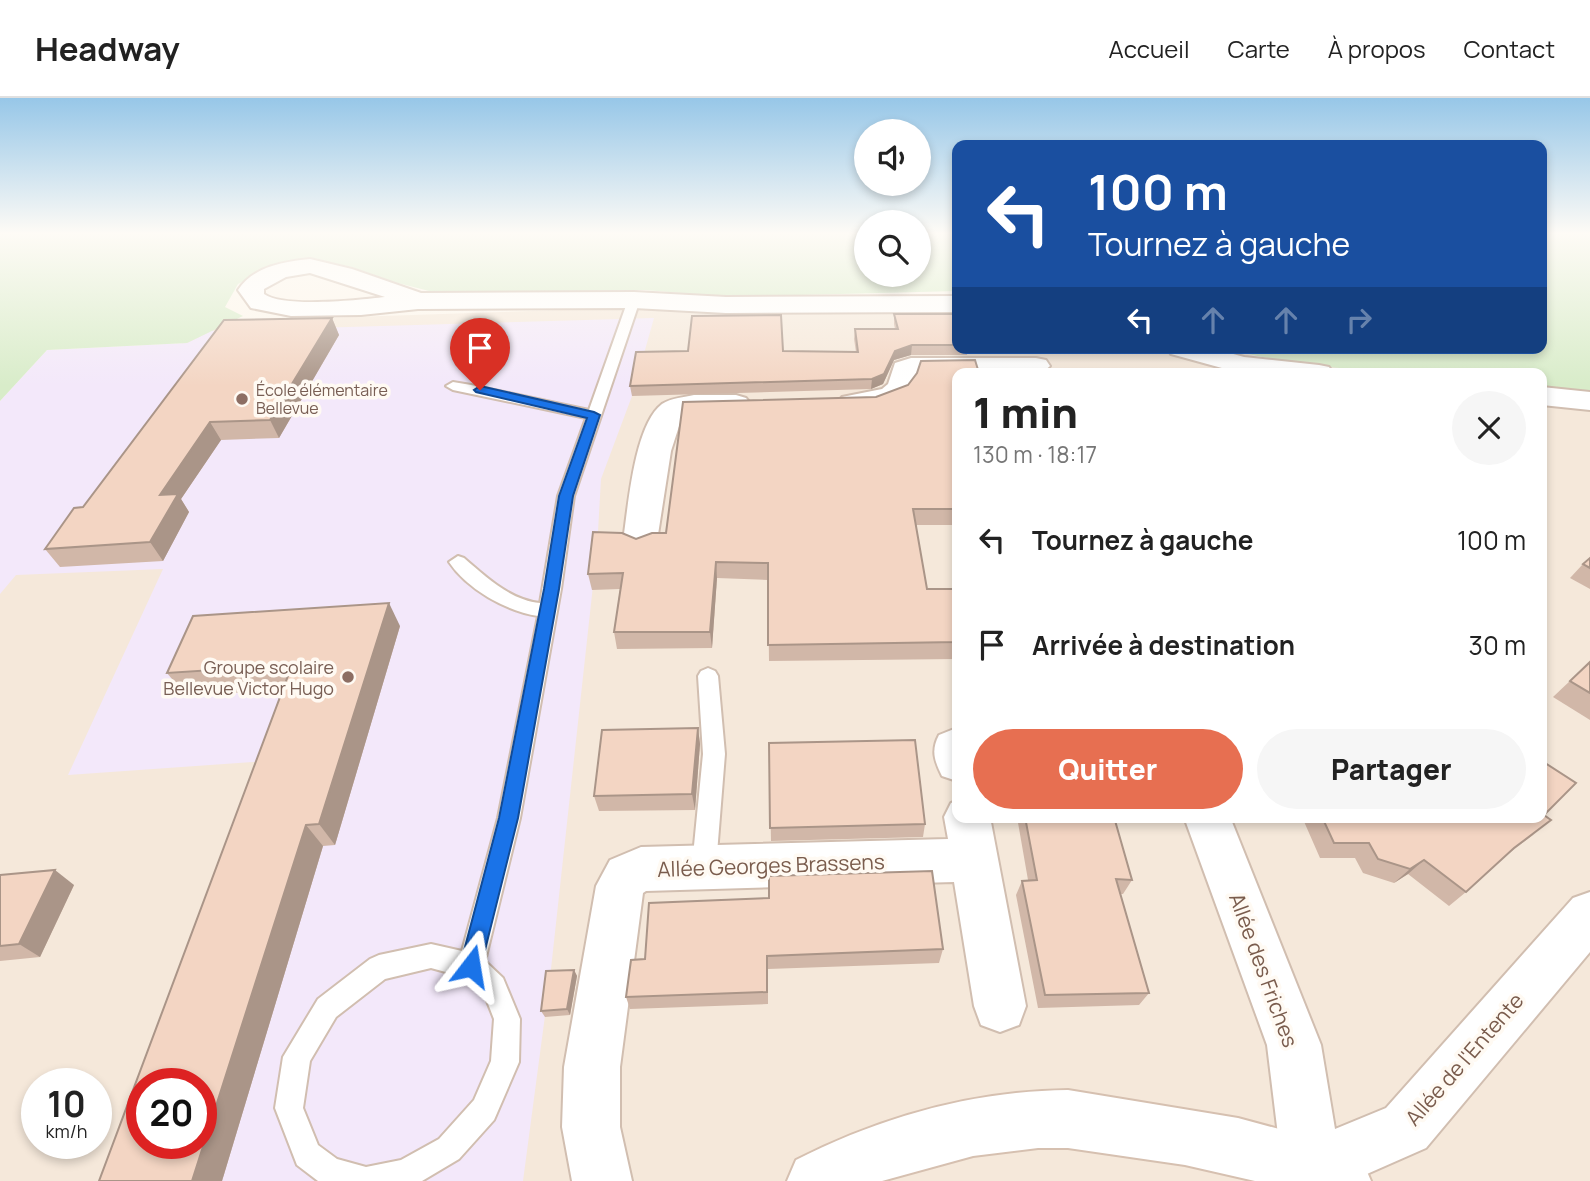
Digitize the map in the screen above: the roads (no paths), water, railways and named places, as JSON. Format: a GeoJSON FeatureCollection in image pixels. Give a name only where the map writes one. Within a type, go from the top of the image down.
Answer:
{"type":"FeatureCollection","features":[{"type":"Feature","properties":{"kind":"street"},"geometry":{"type":"LineString","coordinates":[[257,285],[250,290],[255,300],[275,306],[374,307],[418,301],[634,300],[726,304],[952,304]]}},
{"type":"Feature","properties":{"kind":"street"},"geometry":{"type":"LineString","coordinates":[[372,285],[418,301]]}},
{"type":"Feature","properties":{"kind":"street"},"geometry":{"type":"LineString","coordinates":[[1203,354],[1242,365],[1271,368]]}},
{"type":"Feature","properties":{"kind":"street"},"geometry":{"type":"LineString","coordinates":[[828,404],[856,403],[886,397],[903,384],[905,369],[911,366],[1035,362]]}},
{"type":"Feature","properties":{"kind":"street"},"geometry":{"type":"LineString","coordinates":[[1547,397],[1590,401]]}},
{"type":"Feature","properties":{"kind":"street"},"geometry":{"type":"LineString","coordinates":[[640,541],[654,457],[666,416],[673,410],[693,405],[761,404]]}},
{"type":"Feature","properties":{"kind":"street","name":"Allée des Friches"},"geometry":{"type":"LineString","coordinates":[[1209,823],[1294,1045],[1319,1177]]}},
{"type":"Feature","properties":{"kind":"street","name":"Allée Georges Brassens"},"geometry":{"type":"LineString","coordinates":[[601,1181],[591,1127],[592,1067],[620,886],[627,876],[641,869],[704,866],[971,838],[1000,1006]]}},
{"type":"Feature","properties":{"kind":"street","name":"Allée de l'Entente"},"geometry":{"type":"LineString","coordinates":[[1319,1177],[1406,1128],[1590,915]]}},
{"type":"Feature","properties":{"kind":"street"},"geometry":{"type":"LineString","coordinates":[[817,1181],[884,1152],[952,1132],[1002,1122],[1069,1119],[1211,1139],[1319,1177]]}},
{"type":"Feature","properties":{"kind":"lane"},"geometry":{"type":"LineString","coordinates":[[471,966],[509,818],[566,496],[634,300]]}},
{"type":"Feature","properties":{"kind":"lane"},"geometry":{"type":"LineString","coordinates":[[453,386],[503,394],[556,409],[594,415]]}},
{"type":"Feature","properties":{"kind":"lane"},"geometry":{"type":"LineString","coordinates":[[458,562],[515,605],[547,610]]}},
{"type":"Feature","properties":{"kind":"lane"},"geometry":{"type":"LineString","coordinates":[[704,866],[714,754],[708,676]]}},
{"type":"Feature","properties":{"kind":"lane"},"geometry":{"type":"LineString","coordinates":[[363,1181],[329,1177],[307,1155],[289,1108],[296,1057],[327,1007],[379,968],[431,956],[471,966],[494,987],[507,1019],[505,1062],[484,1110],[449,1149],[405,1174],[369,1181]]}},
{"type":"Feature","properties":{"kind":"place","name":"École élémentaire Bellevue"},"geometry":{"type":"Point","coordinates":[242,399]}},
{"type":"Feature","properties":{"kind":"place","name":"Groupe scolaire Bellevue Victor Hugo"},"geometry":{"type":"Point","coordinates":[348,677]}}]}
